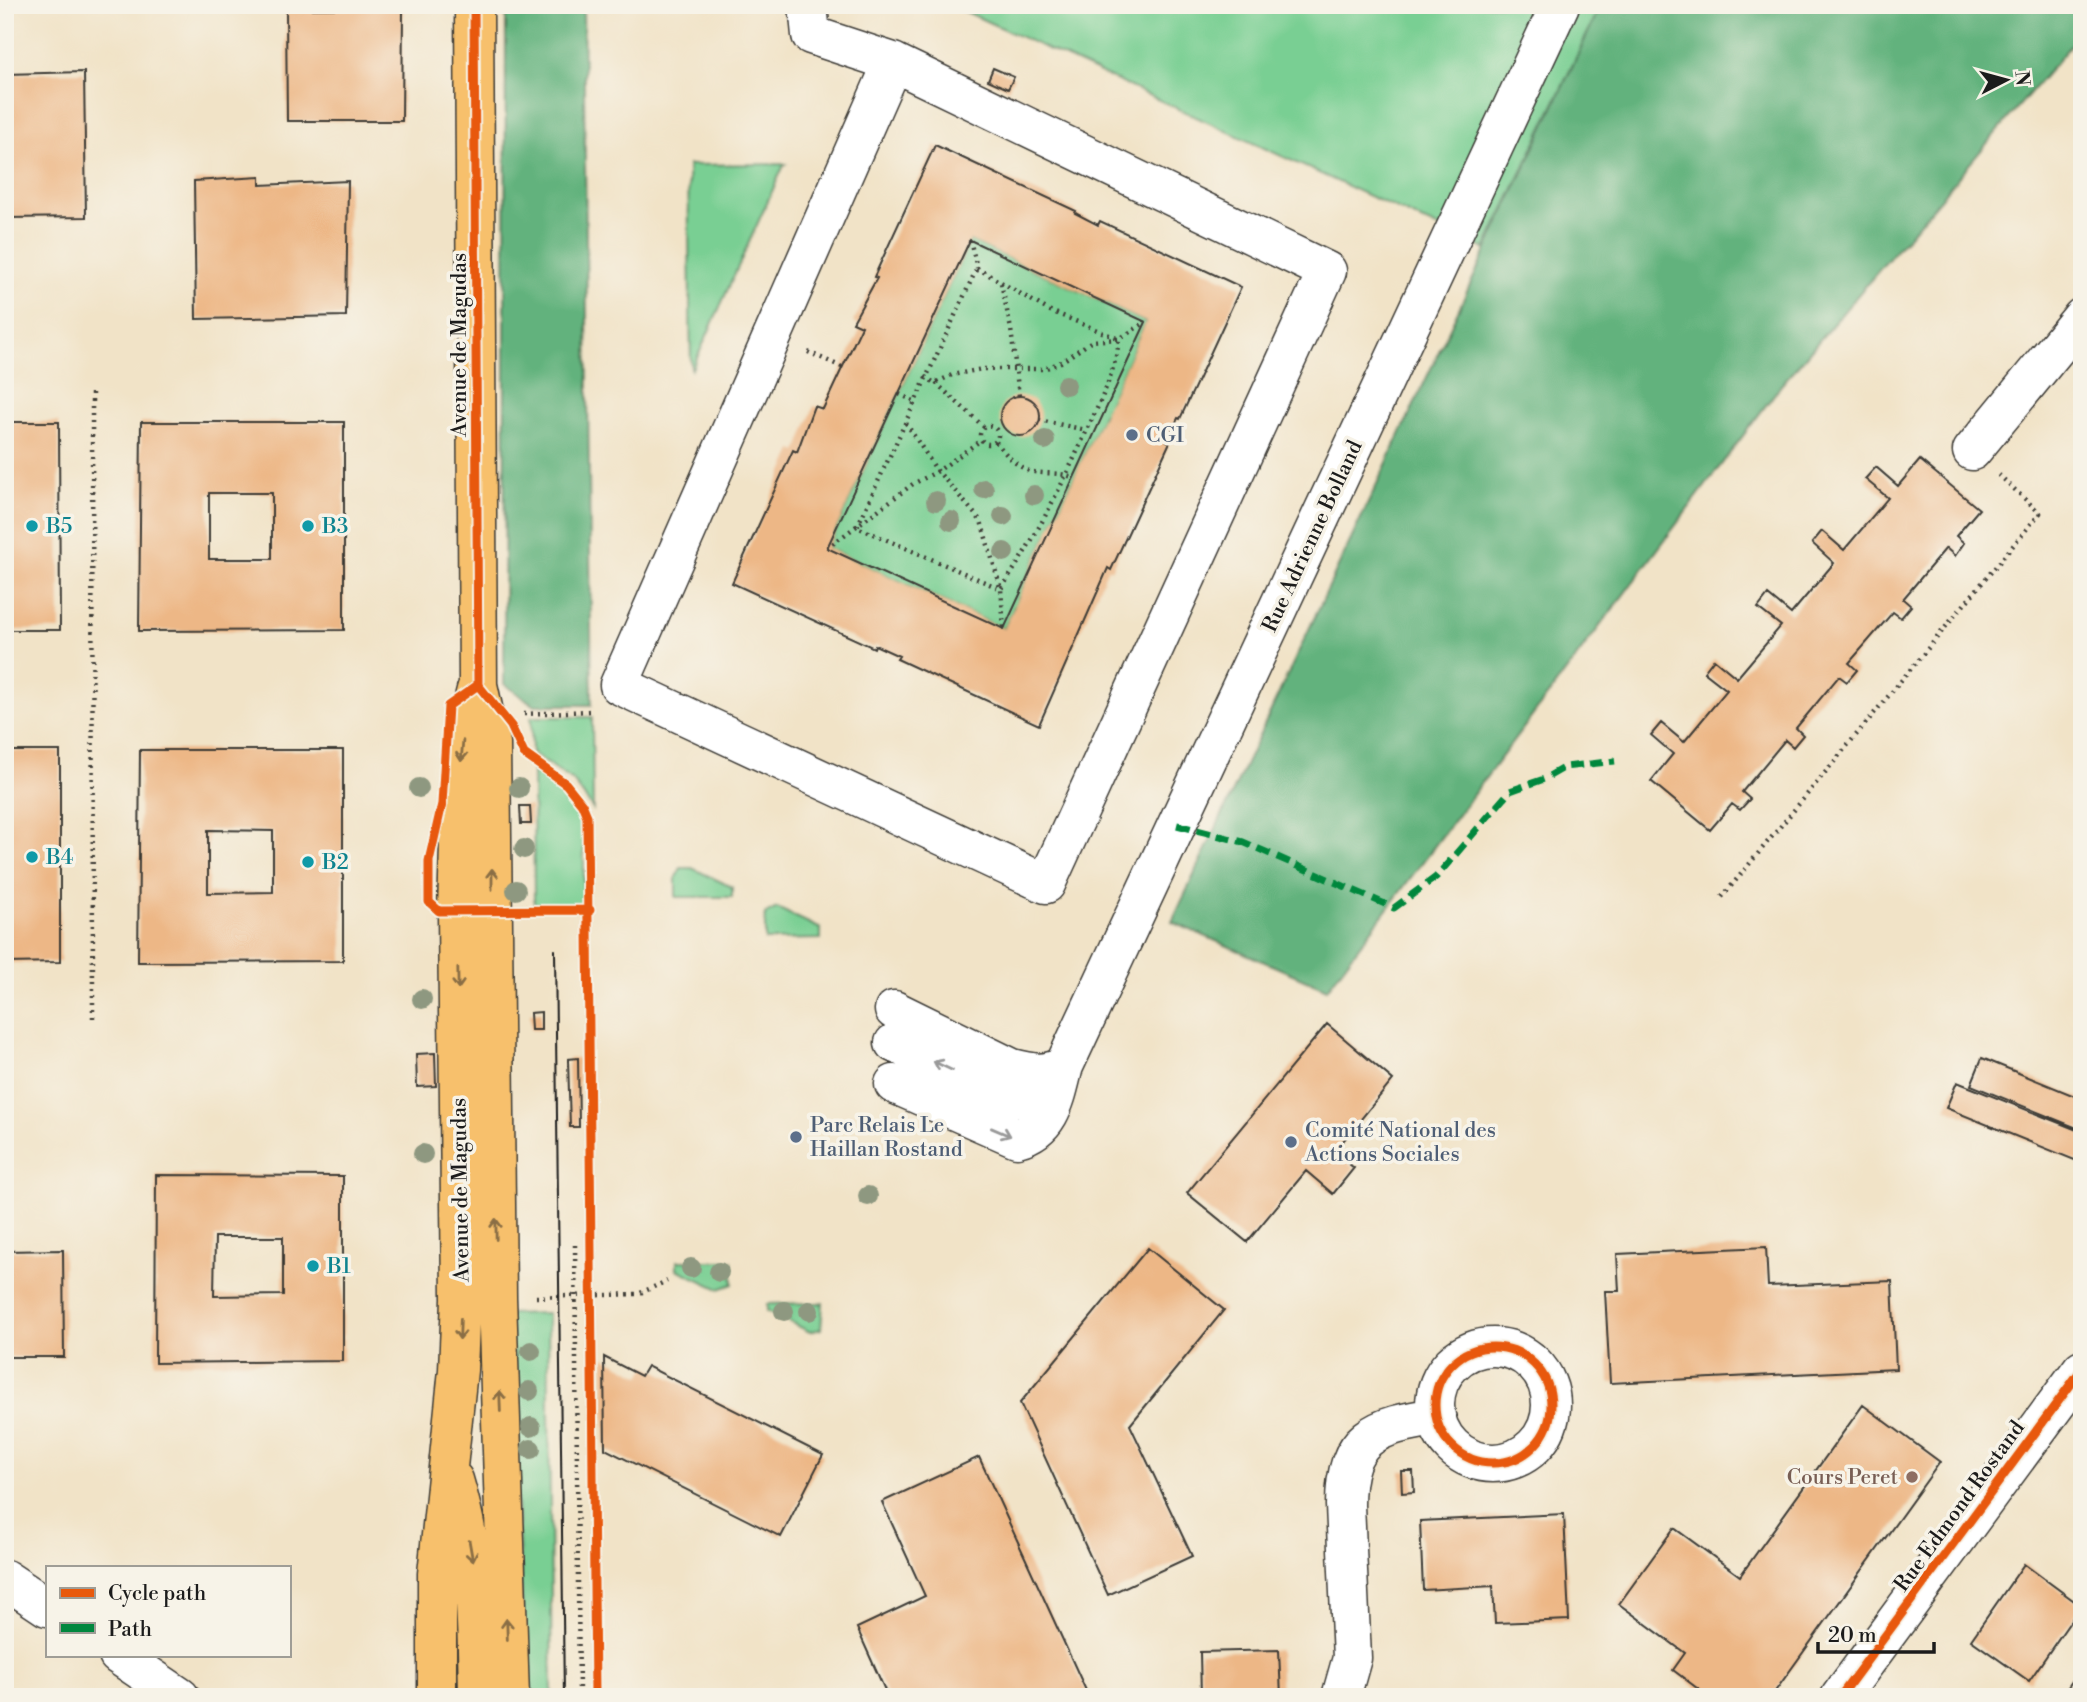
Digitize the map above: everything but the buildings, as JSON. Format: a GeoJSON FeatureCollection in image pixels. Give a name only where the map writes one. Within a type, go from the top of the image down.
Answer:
{"type":"FeatureCollection","features":[{"type":"Feature","properties":{"kind":"main road","name":"Avenue de Magudas"},"geometry":{"type":"LineString","coordinates":[[474,5],[478,685],[491,744],[497,1297],[510,1697]]}},
{"type":"Feature","properties":{"kind":"main road","name":"Avenue de Magudas"},"geometry":{"type":"LineString","coordinates":[[434,1691],[437,1573],[458,1370],[461,1299],[457,912],[461,745],[478,685]]}},
{"type":"Feature","properties":{"kind":"main road"},"geometry":{"type":"LineString","coordinates":[[449,1462],[464,1513],[474,1566],[478,1697]]}},
{"type":"Feature","properties":{"kind":"street"},"geometry":{"type":"LineString","coordinates":[[808,5],[810,35],[893,62],[1327,271],[1046,884],[619,685],[893,62]]}},
{"type":"Feature","properties":{"kind":"street","name":"Rue Adrienne Bolland"},"geometry":{"type":"LineString","coordinates":[[894,1084],[1017,1138],[1032,1135],[1043,1125],[1055,1103],[1064,1066],[1560,5]]}},
{"type":"Feature","properties":{"kind":"street"},"geometry":{"type":"LineString","coordinates":[[1972,452],[2082,317]]}},
{"type":"Feature","properties":{"kind":"street"},"geometry":{"type":"LineString","coordinates":[[894,1027],[1032,1073],[1050,1073],[1064,1066]]}},
{"type":"Feature","properties":{"kind":"street","name":"Rue Edmond Rostand"},"geometry":{"type":"LineString","coordinates":[[1840,1697],[2082,1369]]}},
{"type":"Feature","properties":{"kind":"street"},"geometry":{"type":"LineString","coordinates":[[1341,1697],[1352,1658],[1345,1505],[1345,1480],[1351,1460],[1361,1444],[1376,1431],[1396,1422],[1436,1417]]}},
{"type":"Feature","properties":{"kind":"street"},"geometry":{"type":"LineString","coordinates":[[5,1579],[46,1606]]}},
{"type":"Feature","properties":{"kind":"street"},"geometry":{"type":"LineString","coordinates":[[119,1656],[180,1697]]}},
{"type":"Feature","properties":{"kind":"path"},"geometry":{"type":"LineString","coordinates":[[857,527],[977,268],[970,240]]}},
{"type":"Feature","properties":{"kind":"path"},"geometry":{"type":"LineString","coordinates":[[977,268],[1048,310],[1119,339]]}},
{"type":"Feature","properties":{"kind":"path"},"geometry":{"type":"LineString","coordinates":[[1001,283],[1017,370],[1019,396]]}},
{"type":"Feature","properties":{"kind":"path"},"geometry":{"type":"LineString","coordinates":[[936,383],[982,369],[1044,369],[1062,362],[1092,341],[1119,339],[1146,322]]}},
{"type":"Feature","properties":{"kind":"path"},"geometry":{"type":"LineString","coordinates":[[1001,589],[1035,540],[1066,475],[1116,367],[1119,339]]}},
{"type":"Feature","properties":{"kind":"path"},"geometry":{"type":"LineString","coordinates":[[925,377],[936,383],[984,427]]}},
{"type":"Feature","properties":{"kind":"path"},"geometry":{"type":"LineString","coordinates":[[92,393],[93,1019]]}},
{"type":"Feature","properties":{"kind":"path"},"geometry":{"type":"LineString","coordinates":[[899,394],[914,401]]}},
{"type":"Feature","properties":{"kind":"path"},"geometry":{"type":"LineString","coordinates":[[1039,420],[1087,430]]}},
{"type":"Feature","properties":{"kind":"path"},"geometry":{"type":"LineString","coordinates":[[906,422],[938,471],[981,520],[1001,589],[1004,629]]}},
{"type":"Feature","properties":{"kind":"path"},"geometry":{"type":"LineString","coordinates":[[984,427],[991,426],[998,431]]}},
{"type":"Feature","properties":{"kind":"path"},"geometry":{"type":"LineString","coordinates":[[996,442],[998,431],[1003,426]]}},
{"type":"Feature","properties":{"kind":"path"},"geometry":{"type":"LineString","coordinates":[[827,548],[913,484],[938,471],[981,440],[984,427]]}},
{"type":"Feature","properties":{"kind":"path"},"geometry":{"type":"LineString","coordinates":[[981,440],[989,445],[996,442]]}},
{"type":"Feature","properties":{"kind":"path"},"geometry":{"type":"LineString","coordinates":[[996,442],[1012,461],[1029,471],[1074,478]]}},
{"type":"Feature","properties":{"kind":"path"},"geometry":{"type":"LineString","coordinates":[[1722,897],[2040,513],[1972,452]]}},
{"type":"Feature","properties":{"kind":"path"},"geometry":{"type":"LineString","coordinates":[[857,527],[1001,589]]}},
{"type":"Feature","properties":{"kind":"path"},"geometry":{"type":"LineString","coordinates":[[524,712],[592,711]]}},
{"type":"Feature","properties":{"kind":"path"},"geometry":{"type":"LineString","coordinates":[[575,1245],[579,1697]]}},
{"type":"Feature","properties":{"kind":"path"},"geometry":{"type":"LineString","coordinates":[[497,1297],[638,1294],[667,1281]]}},
{"type":"Feature","properties":{"kind":"path"},"geometry":{"type":"LineString","coordinates":[[590,1282],[591,1309]]}},
{"type":"Feature","properties":{"kind":"green space"},"geometry":{"type":"Polygon","coordinates":[[[506,5],[583,5],[592,705],[534,705],[504,684],[506,5]]]}},
{"type":"Feature","properties":{"kind":"green space"},"geometry":{"type":"Polygon","coordinates":[[[951,5],[1601,5],[1485,249],[951,5]]]}},
{"type":"Feature","properties":{"kind":"green space"},"geometry":{"type":"Polygon","coordinates":[[[1601,5],[2082,5],[2082,32],[1782,384],[1327,989],[1172,922],[1601,5]]]}},
{"type":"Feature","properties":{"kind":"green space"},"geometry":{"type":"Polygon","coordinates":[[[786,164],[783,167],[691,371],[688,165],[786,164]]]}},
{"type":"Feature","properties":{"kind":"green space"},"geometry":{"type":"Polygon","coordinates":[[[970,240],[1146,322],[1004,629],[827,548],[970,240]]]}},
{"type":"Feature","properties":{"kind":"green space"},"geometry":{"type":"Polygon","coordinates":[[[531,717],[592,717],[593,809],[573,781],[532,753],[531,717]]]}},
{"type":"Feature","properties":{"kind":"green space"},"geometry":{"type":"Polygon","coordinates":[[[533,770],[566,795],[579,815],[584,853],[583,904],[534,904],[533,770]]]}},
{"type":"Feature","properties":{"kind":"green space"},"geometry":{"type":"Polygon","coordinates":[[[681,868],[692,868],[732,887],[732,897],[676,897],[676,877],[681,868]]]}},
{"type":"Feature","properties":{"kind":"green space"},"geometry":{"type":"Polygon","coordinates":[[[777,908],[821,929],[821,939],[765,940],[765,914],[777,908]]]}},
{"type":"Feature","properties":{"kind":"green space"},"geometry":{"type":"Polygon","coordinates":[[[677,1261],[732,1261],[733,1284],[719,1289],[677,1269],[677,1261]]]}},
{"type":"Feature","properties":{"kind":"green space"},"geometry":{"type":"Polygon","coordinates":[[[823,1303],[821,1329],[810,1332],[767,1311],[767,1304],[823,1303]]]}},
{"type":"Feature","properties":{"kind":"green space"},"geometry":{"type":"Polygon","coordinates":[[[548,1313],[552,1697],[527,1697],[507,1314],[548,1313]]]}},
{"type":"Feature","properties":{"kind":"tram line"},"geometry":{"type":"LineString","coordinates":[[555,950],[564,1697]]}},
{"type":"Feature","properties":{"kind":"marked path"},"geometry":{"type":"LineString","coordinates":[[1177,825],[1243,842],[1394,908],[1436,877],[1510,791],[1544,779],[1565,767],[1615,761]]}},
{"type":"Feature","properties":{"kind":"cycle path"},"geometry":{"type":"LineString","coordinates":[[474,5],[478,685]]}},
{"type":"Feature","properties":{"kind":"cycle path"},"geometry":{"type":"LineString","coordinates":[[478,685],[511,726],[524,754],[566,784],[582,804],[587,816],[595,1697]]}},
{"type":"Feature","properties":{"kind":"cycle path"},"geometry":{"type":"LineString","coordinates":[[478,685],[448,706],[442,804],[429,861],[429,902],[439,911],[590,910]]}},
{"type":"Feature","properties":{"kind":"cycle path"},"geometry":{"type":"LineString","coordinates":[[1493,1347],[1515,1351],[1534,1364],[1547,1383],[1551,1405],[1547,1427],[1534,1446],[1515,1459],[1493,1463],[1471,1459],[1452,1446],[1439,1427],[1435,1405],[1439,1383],[1452,1364],[1471,1351],[1493,1347]]}},
{"type":"Feature","properties":{"kind":"cycle path"},"geometry":{"type":"LineString","coordinates":[[1840,1697],[2082,1369]]}},
{"type":"Feature","properties":{"kind":"place","name":"CGI"},"geometry":{"type":"Point","coordinates":[1132,435]}},
{"type":"Feature","properties":{"kind":"place","name":"B5"},"geometry":{"type":"Point","coordinates":[32,526]}},
{"type":"Feature","properties":{"kind":"place","name":"B3"},"geometry":{"type":"Point","coordinates":[308,526]}},
{"type":"Feature","properties":{"kind":"place","name":"B4"},"geometry":{"type":"Point","coordinates":[32,857]}},
{"type":"Feature","properties":{"kind":"place","name":"B2"},"geometry":{"type":"Point","coordinates":[308,862]}},
{"type":"Feature","properties":{"kind":"place","name":"Parc Relais Le Haillan Rostand"},"geometry":{"type":"Point","coordinates":[796,1137]}},
{"type":"Feature","properties":{"kind":"place","name":"Comité National des Actions Sociales"},"geometry":{"type":"Point","coordinates":[1291,1142]}},
{"type":"Feature","properties":{"kind":"place","name":"B1"},"geometry":{"type":"Point","coordinates":[313,1266]}},
{"type":"Feature","properties":{"kind":"place","name":"Cours Peret"},"geometry":{"type":"Point","coordinates":[1912,1477]}}]}
